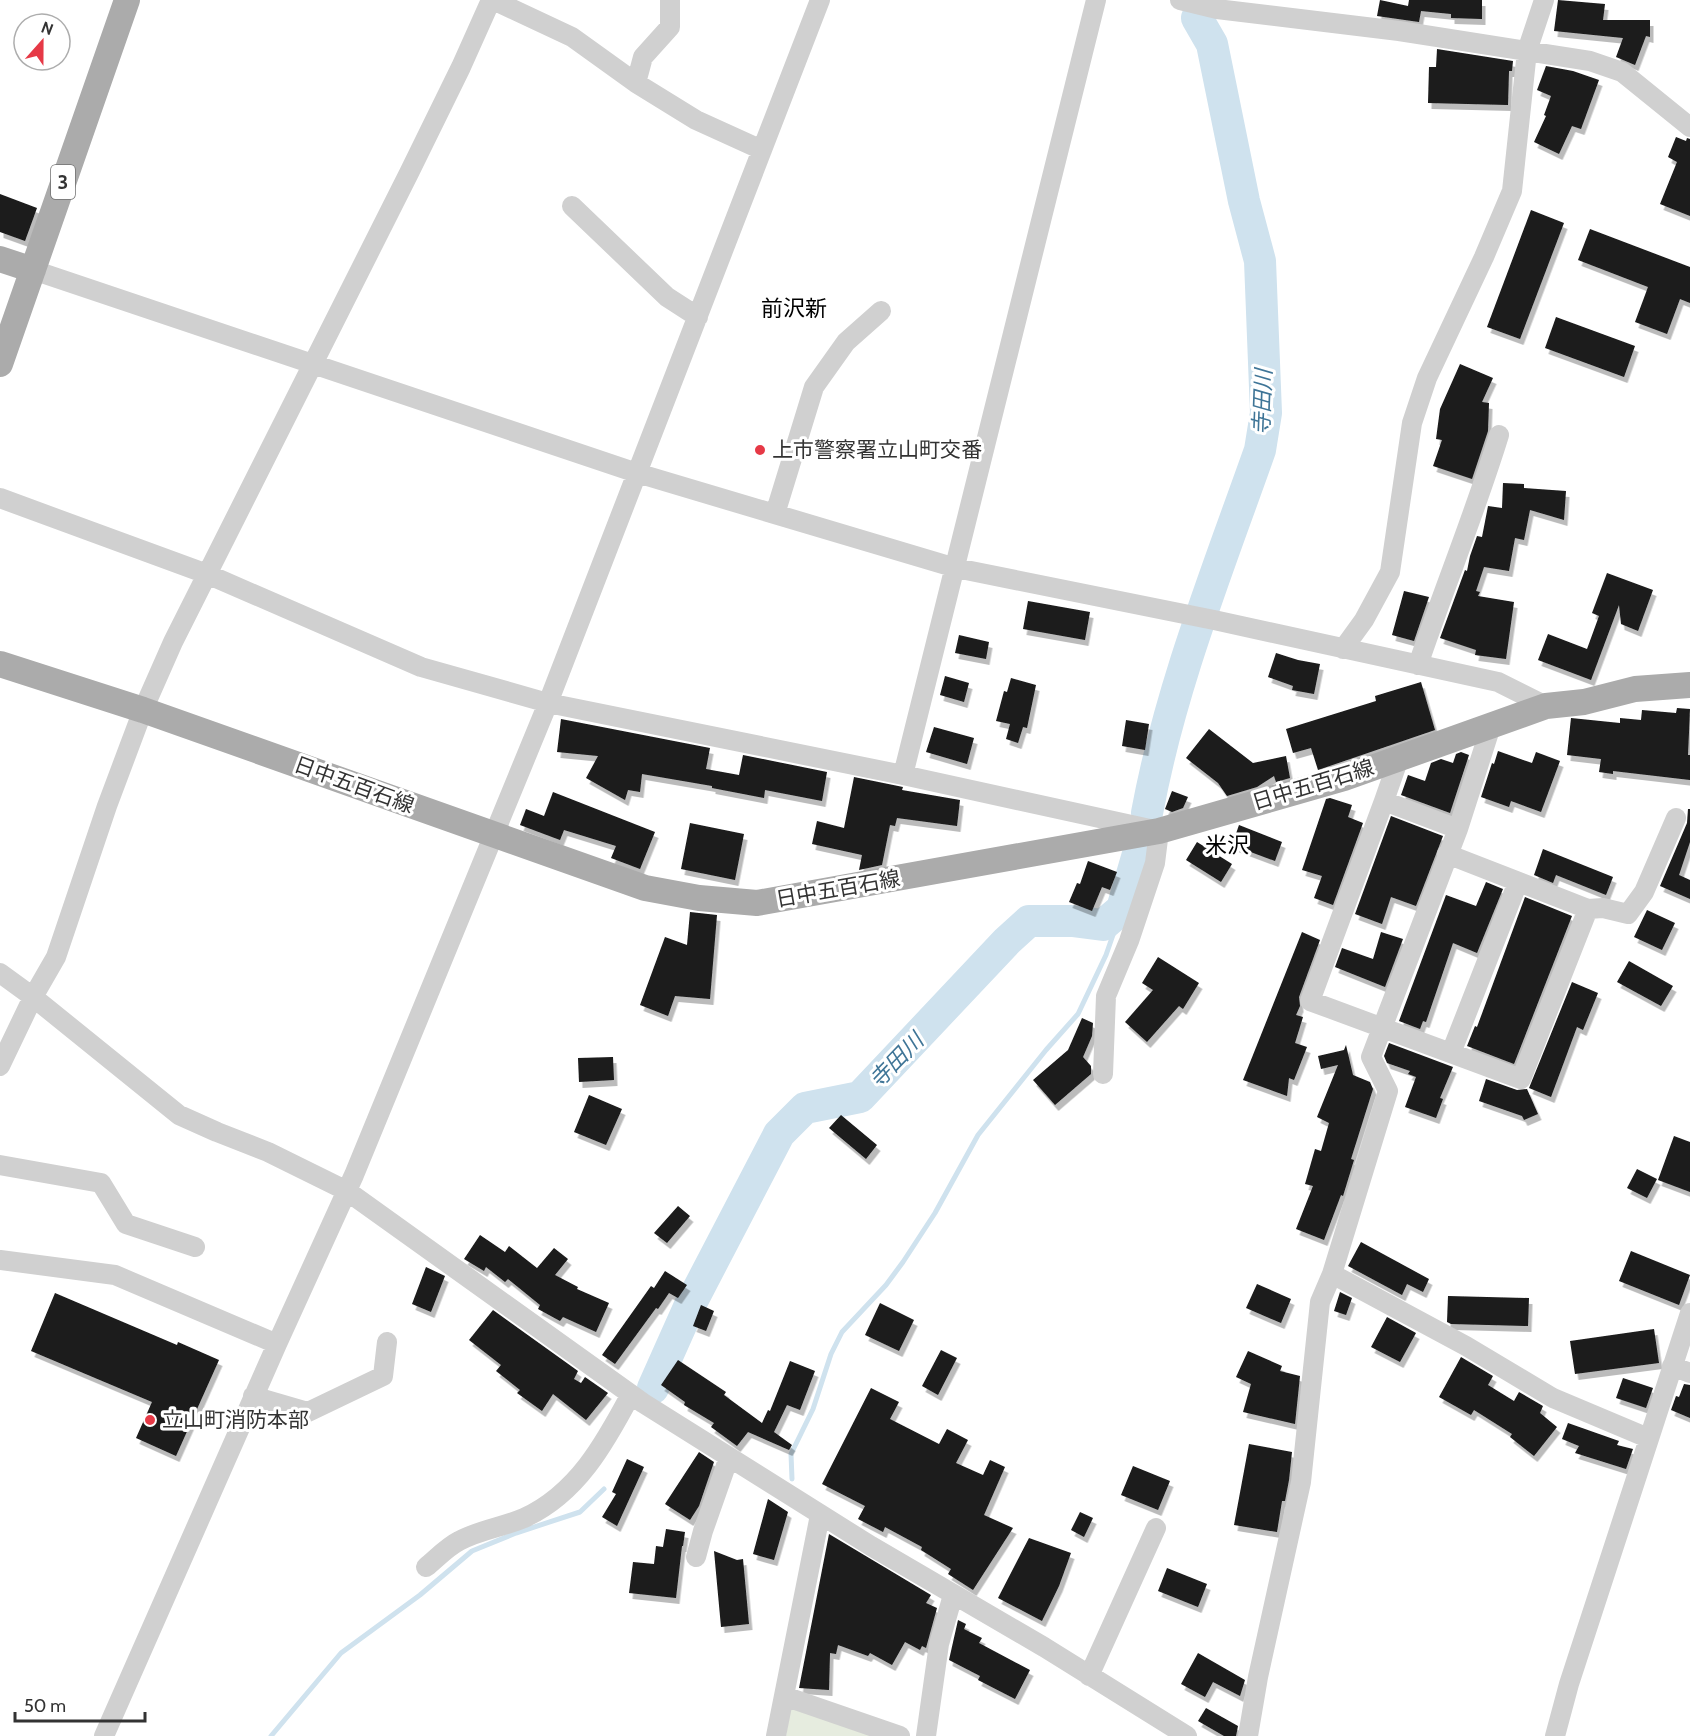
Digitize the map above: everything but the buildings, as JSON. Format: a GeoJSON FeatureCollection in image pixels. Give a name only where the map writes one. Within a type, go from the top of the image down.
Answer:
{"type":"FeatureCollection","features":[{"type":"Feature","properties":{"kind":"main road","name":"3"},"geometry":{"type":"LineString","coordinates":[[0,364],[127,0]]}},
{"type":"Feature","properties":{"kind":"main road"},"geometry":{"type":"LineString","coordinates":[[0,259],[33,270]]}},
{"type":"Feature","properties":{"kind":"main road","name":"日中五百石線"},"geometry":{"type":"LineString","coordinates":[[0,664],[143,710],[645,888],[699,898],[757,903],[1159,831],[1344,778],[1546,706],[1584,702],[1635,689],[1690,685]]}},
{"type":"Feature","properties":{"kind":"street"},"geometry":{"type":"LineString","coordinates":[[0,1066],[33,997],[56,957],[107,806],[143,710],[173,642],[430,130],[492,0],[572,37],[636,83],[696,120],[762,150]]}},
{"type":"Feature","properties":{"kind":"street"},"geometry":{"type":"LineString","coordinates":[[636,83],[643,57],[670,27],[670,0]]}},
{"type":"Feature","properties":{"kind":"street"},"geometry":{"type":"LineString","coordinates":[[104,1736],[347,1191],[494,835],[548,702],[820,0]]}},
{"type":"Feature","properties":{"kind":"street"},"geometry":{"type":"LineString","coordinates":[[903,775],[1096,0]]}},
{"type":"Feature","properties":{"kind":"street"},"geometry":{"type":"LineString","coordinates":[[1180,0],[1590,60],[1622,72],[1690,127]]}},
{"type":"Feature","properties":{"kind":"street"},"geometry":{"type":"LineString","coordinates":[[1343,649],[1364,620],[1390,572],[1412,423],[1423,389],[1449,327],[1484,257],[1512,190],[1527,51],[1544,0]]}},
{"type":"Feature","properties":{"kind":"street"},"geometry":{"type":"LineString","coordinates":[[572,206],[667,297],[698,316]]}},
{"type":"Feature","properties":{"kind":"street"},"geometry":{"type":"LineString","coordinates":[[33,270],[637,473],[956,568],[1214,620],[1498,682],[1546,706]]}},
{"type":"Feature","properties":{"kind":"street"},"geometry":{"type":"LineString","coordinates":[[775,514],[814,387],[846,342],[881,311]]}},
{"type":"Feature","properties":{"kind":"street"},"geometry":{"type":"LineString","coordinates":[[1418,665],[1437,607],[1479,499],[1499,435]]}},
{"type":"Feature","properties":{"kind":"street"},"geometry":{"type":"LineString","coordinates":[[0,498],[207,574],[421,667],[548,702],[903,775],[1159,831],[1155,863],[1129,941],[1106,996],[1103,1074]]}},
{"type":"Feature","properties":{"kind":"street"},"geometry":{"type":"LineString","coordinates":[[1248,1736],[1258,1677],[1301,1482],[1320,1302],[1332,1274],[1388,1091],[1371,1057],[1458,829],[1491,726]]}},
{"type":"Feature","properties":{"kind":"street"},"geometry":{"type":"LineString","coordinates":[[1399,758],[1310,1001],[1521,1079],[1588,909]]}},
{"type":"Feature","properties":{"kind":"street"},"geometry":{"type":"LineString","coordinates":[[1384,801],[1458,829]]}},
{"type":"Feature","properties":{"kind":"street"},"geometry":{"type":"LineString","coordinates":[[1447,854],[1588,909],[1603,908],[1628,914],[1644,892],[1676,818]]}},
{"type":"Feature","properties":{"kind":"street"},"geometry":{"type":"LineString","coordinates":[[1451,1053],[1518,882]]}},
{"type":"Feature","properties":{"kind":"street"},"geometry":{"type":"LineString","coordinates":[[0,973],[179,1115],[267,1152],[347,1191],[631,1394],[729,1458],[1187,1736]]}},
{"type":"Feature","properties":{"kind":"street"},"geometry":{"type":"LineString","coordinates":[[0,1165],[101,1183],[126,1224],[195,1247]]}},
{"type":"Feature","properties":{"kind":"street"},"geometry":{"type":"LineString","coordinates":[[0,1260],[115,1275],[277,1344]]}},
{"type":"Feature","properties":{"kind":"street"},"geometry":{"type":"LineString","coordinates":[[1332,1274],[1466,1346],[1554,1398],[1648,1438]]}},
{"type":"Feature","properties":{"kind":"street"},"geometry":{"type":"LineString","coordinates":[[1555,1736],[1569,1684],[1648,1438],[1681,1370],[1690,1313]]}},
{"type":"Feature","properties":{"kind":"street"},"geometry":{"type":"LineString","coordinates":[[254,1396],[308,1412],[383,1376],[387,1342]]}},
{"type":"Feature","properties":{"kind":"street"},"geometry":{"type":"LineString","coordinates":[[426,1567],[458,1542],[525,1517],[555,1499],[572,1485],[610,1435],[631,1394]]}},
{"type":"Feature","properties":{"kind":"street"},"geometry":{"type":"LineString","coordinates":[[696,1557],[729,1458]]}},
{"type":"Feature","properties":{"kind":"street"},"geometry":{"type":"LineString","coordinates":[[776,1736],[820,1515]]}},
{"type":"Feature","properties":{"kind":"street"},"geometry":{"type":"LineString","coordinates":[[1089,1676],[1156,1528]]}},
{"type":"Feature","properties":{"kind":"street"},"geometry":{"type":"LineString","coordinates":[[926,1736],[939,1644],[953,1595]]}},
{"type":"Feature","properties":{"kind":"street"},"geometry":{"type":"LineString","coordinates":[[784,1696],[900,1736]]}},
{"type":"Feature","properties":{"kind":"shaded area"},"geometry":{"type":"Polygon","coordinates":[[[791,1706],[874,1736],[786,1736],[791,1706]]]}},
{"type":"Feature","properties":{"kind":"waterway","name":"寺田川"},"geometry":{"type":"LineString","coordinates":[[1147,813],[1168,720],[1196,629],[1260,450],[1266,413],[1260,261],[1244,201],[1212,44],[1197,18]]}},
{"type":"Feature","properties":{"kind":"waterway","name":"寺田川"},"geometry":{"type":"LineString","coordinates":[[653,1388],[690,1305],[779,1134],[805,1108],[860,1097],[1007,941],[1029,921],[1072,921],[1103,925],[1122,909],[1140,847]]}},
{"type":"Feature","properties":{"kind":"waterway"},"geometry":{"type":"LineString","coordinates":[[792,1479],[791,1454],[813,1409],[831,1354],[842,1332],[886,1285],[903,1262],[935,1213],[978,1135],[1078,1014],[1106,955],[1122,909]]}},
{"type":"Feature","properties":{"kind":"waterway"},"geometry":{"type":"LineString","coordinates":[[271,1736],[341,1653],[420,1595],[472,1551],[516,1533],[580,1512],[604,1489]]}},
{"type":"Feature","properties":{"kind":"place","name":"上市警察署立山町交番"},"geometry":{"type":"Point","coordinates":[760,450]}},
{"type":"Feature","properties":{"kind":"place","name":"立山町消防本部"},"geometry":{"type":"Point","coordinates":[150,1420]}},
{"type":"Feature","properties":{"kind":"district","name":"前沢新"},"geometry":{"type":"Point","coordinates":[794,308]}},
{"type":"Feature","properties":{"kind":"district","name":"米沢"},"geometry":{"type":"Point","coordinates":[1227,845]}}]}
